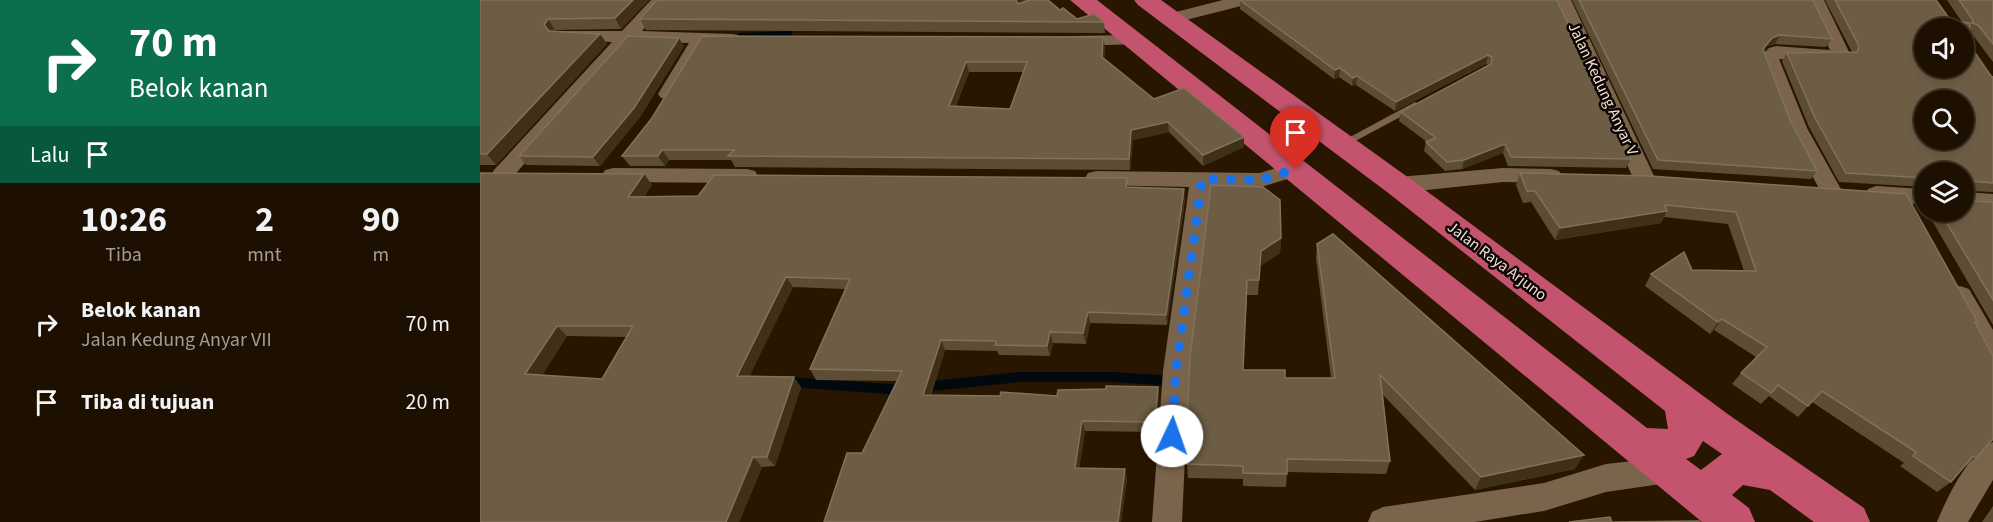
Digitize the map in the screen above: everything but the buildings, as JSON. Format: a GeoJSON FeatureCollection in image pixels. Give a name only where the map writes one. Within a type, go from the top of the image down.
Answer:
{"type":"FeatureCollection","features":[{"type":"Feature","properties":{"kind":"highway"},"geometry":{"type":"LineString","coordinates":[[1082,0],[1296,169],[1734,522]]}},
{"type":"Feature","properties":{"kind":"highway","name":"Jalan Raya Arjuno"},"geometry":{"type":"LineString","coordinates":[[1158,9],[1398,185],[1681,401],[1849,522]]}},
{"type":"Feature","properties":{"kind":"highway"},"geometry":{"type":"LineString","coordinates":[[1634,443],[1661,448],[1683,443],[1688,436],[1688,426],[1687,415],[1681,401]]}},
{"type":"Feature","properties":{"kind":"highway"},"geometry":{"type":"LineString","coordinates":[[1703,498],[1726,470],[1736,466],[1760,467],[1783,475]]}},
{"type":"Feature","properties":{"kind":"street"},"geometry":{"type":"LineString","coordinates":[[480,174],[514,175],[660,0]]}},
{"type":"Feature","properties":{"kind":"street"},"geometry":{"type":"LineString","coordinates":[[1158,9],[1244,0]]}},
{"type":"Feature","properties":{"kind":"street","name":"Jalan Kedung Anyar V"},"geometry":{"type":"LineString","coordinates":[[1562,0],[1644,178]]}},
{"type":"Feature","properties":{"kind":"street"},"geometry":{"type":"LineString","coordinates":[[1815,0],[1842,56],[1776,52],[1769,57],[1797,128],[1831,191]]}},
{"type":"Feature","properties":{"kind":"street"},"geometry":{"type":"LineString","coordinates":[[562,35],[748,39]]}},
{"type":"Feature","properties":{"kind":"street"},"geometry":{"type":"LineString","coordinates":[[656,113],[701,38]]}},
{"type":"Feature","properties":{"kind":"street"},"geometry":{"type":"LineString","coordinates":[[1053,41],[1133,40]]}},
{"type":"Feature","properties":{"kind":"street"},"geometry":{"type":"LineString","coordinates":[[621,158],[602,175],[774,176]]}},
{"type":"Feature","properties":{"kind":"street"},"geometry":{"type":"LineString","coordinates":[[1071,178],[1261,180],[1296,169]]}},
{"type":"Feature","properties":{"kind":"street"},"geometry":{"type":"LineString","coordinates":[[1398,185],[1503,175],[1573,177]]}},
{"type":"Feature","properties":{"kind":"street"},"geometry":{"type":"LineString","coordinates":[[1620,178],[1667,180]]}},
{"type":"Feature","properties":{"kind":"street"},"geometry":{"type":"LineString","coordinates":[[1167,522],[1175,382],[1202,179]]}},
{"type":"Feature","properties":{"kind":"street"},"geometry":{"type":"LineString","coordinates":[[1808,189],[1914,203]]}},
{"type":"Feature","properties":{"kind":"street"},"geometry":{"type":"LineString","coordinates":[[1974,201],[1993,202]]}},
{"type":"Feature","properties":{"kind":"street"},"geometry":{"type":"LineString","coordinates":[[1950,277],[1993,354]]}},
{"type":"Feature","properties":{"kind":"street"},"geometry":{"type":"LineString","coordinates":[[1952,522],[1973,484],[1993,455]]}},
{"type":"Feature","properties":{"kind":"street"},"geometry":{"type":"LineString","coordinates":[[1383,522],[1544,497],[1606,478],[1668,470]]}},
{"type":"Feature","properties":{"kind":"lane"},"geometry":{"type":"LineString","coordinates":[[1342,144],[1422,101]]}},
{"type":"Feature","properties":{"kind":"waterway"},"geometry":{"type":"LineString","coordinates":[[741,37],[787,35],[800,0]]}},
{"type":"Feature","properties":{"kind":"waterway"},"geometry":{"type":"LineString","coordinates":[[922,387],[1020,377],[1113,377],[1175,381]]}},
{"type":"Feature","properties":{"kind":"waterway"},"geometry":{"type":"LineString","coordinates":[[788,382],[903,390]]}},
{"type":"Feature","properties":{"kind":"route"},"geometry":{"type":"LineString","coordinates":[[1172,436],[1176,371],[1202,179],[1261,180],[1296,169]]}}]}
